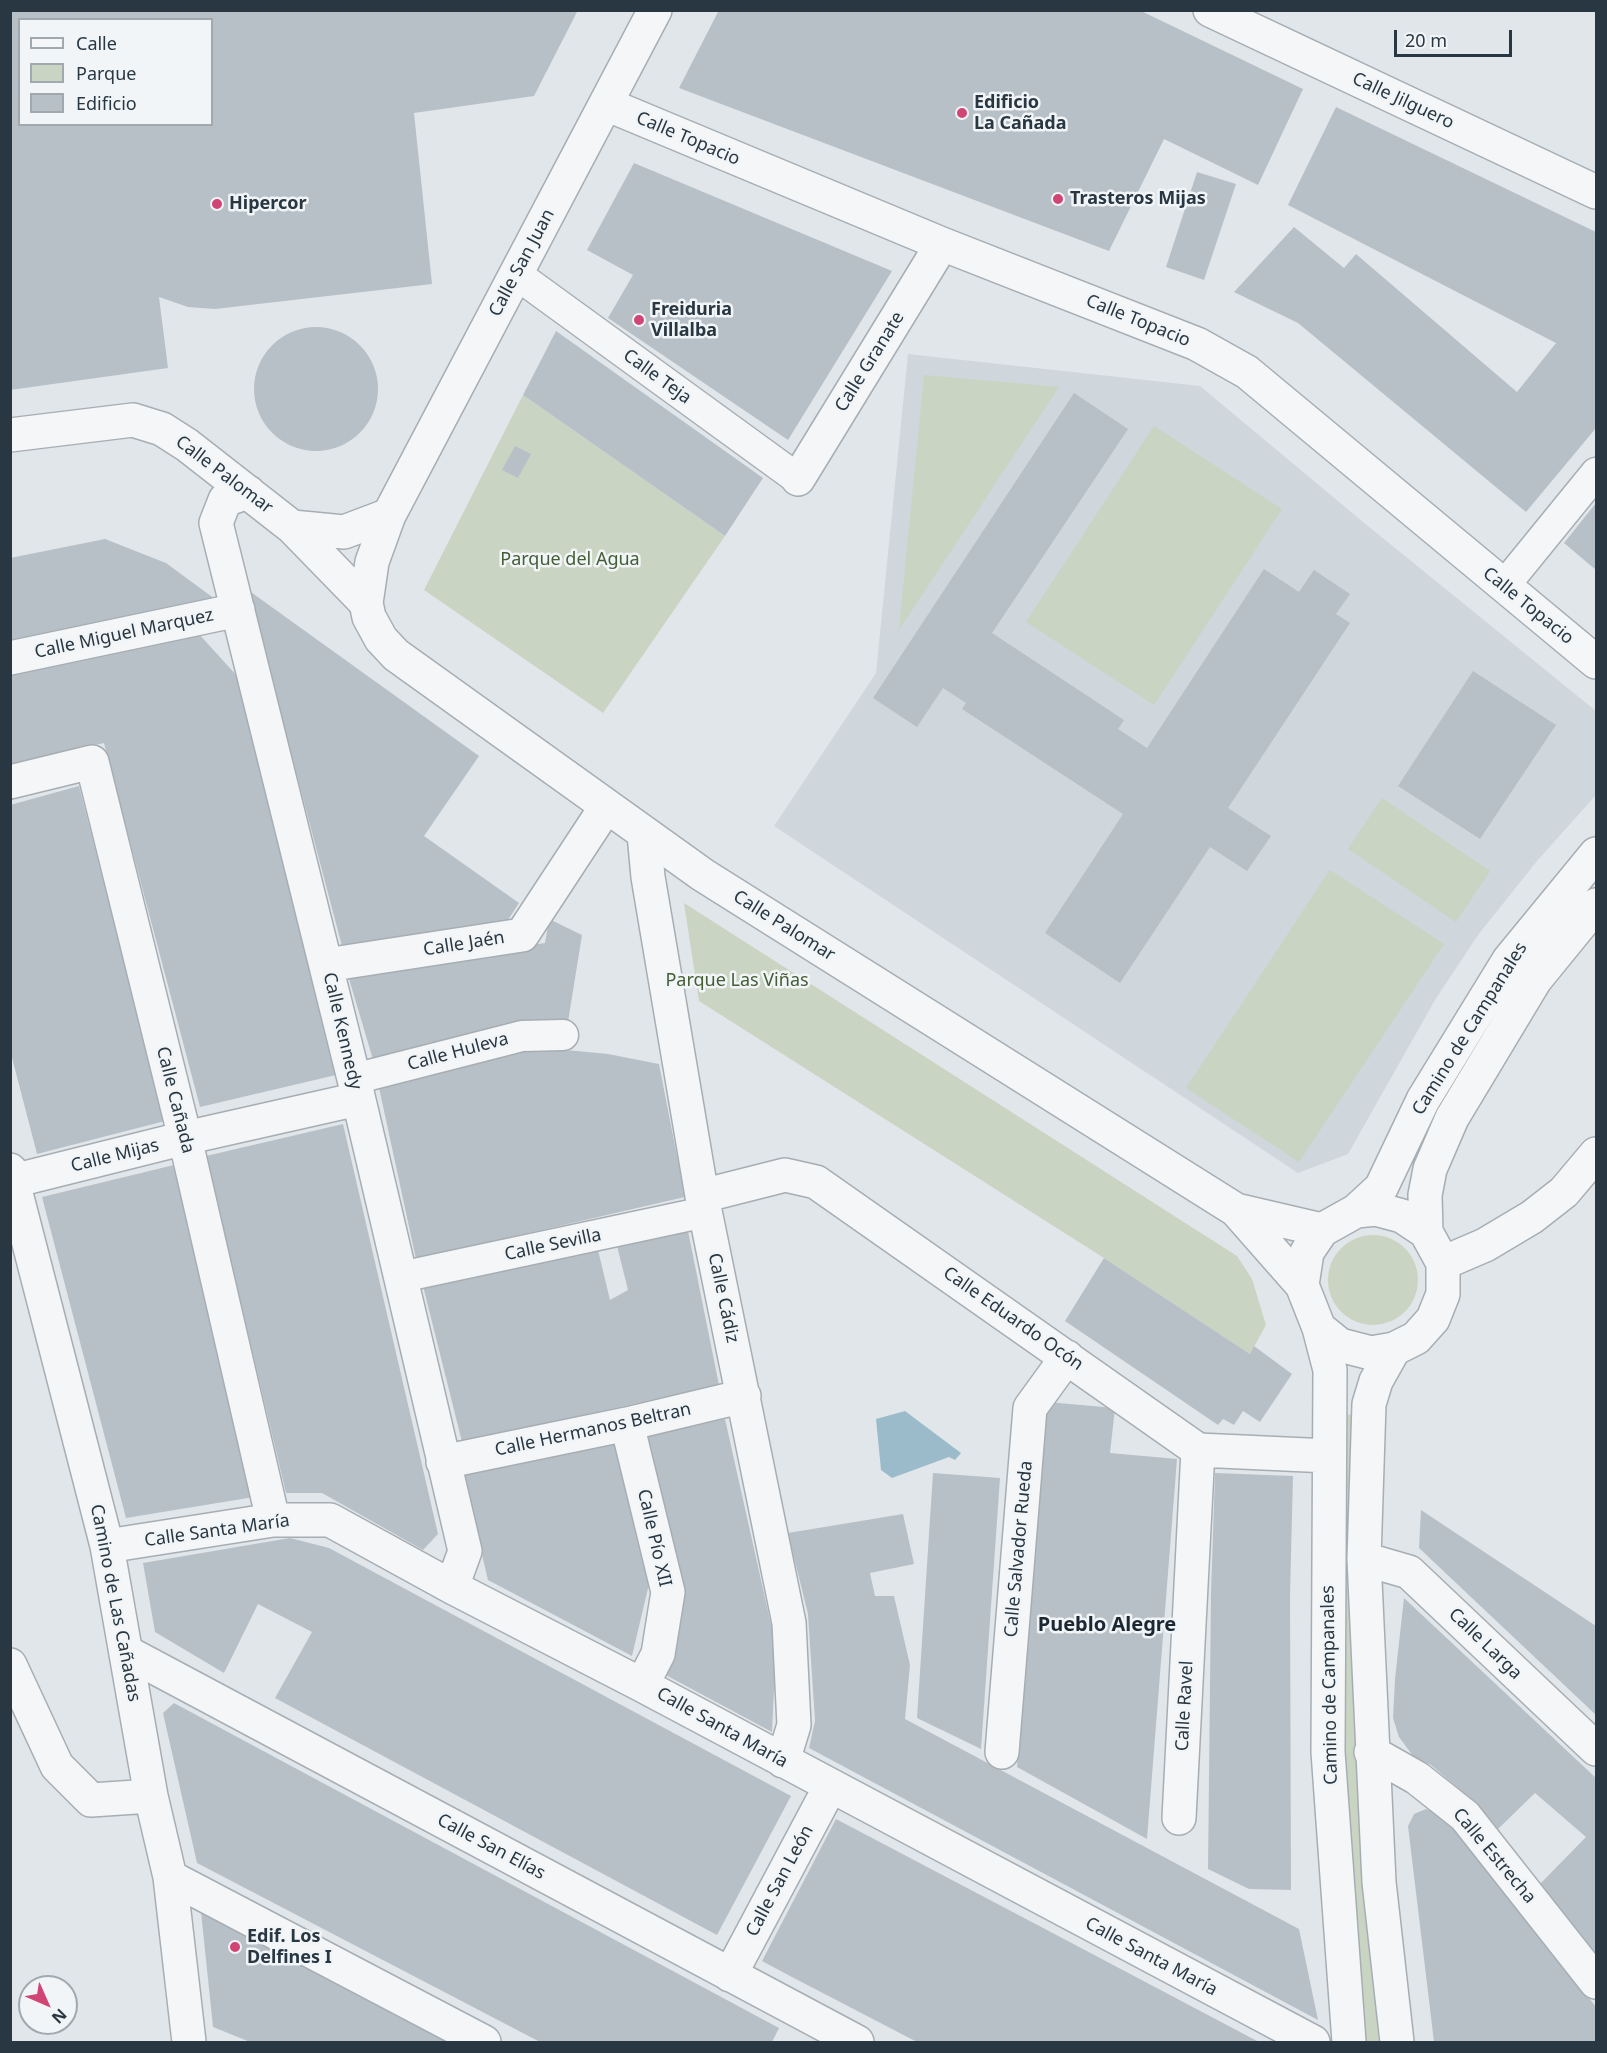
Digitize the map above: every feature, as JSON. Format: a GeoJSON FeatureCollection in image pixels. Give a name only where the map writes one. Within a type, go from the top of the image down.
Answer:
{"type":"FeatureCollection","features":[{"type":"Feature","properties":{"kind":"street","name":"Calle San Juan"},"geometry":{"type":"LineString","coordinates":[[389,516],[656,10]]}},
{"type":"Feature","properties":{"kind":"street","name":"Calle Jilguero"},"geometry":{"type":"LineString","coordinates":[[1210,10],[1596,192]]}},
{"type":"Feature","properties":{"kind":"street","name":"Calle Topacio"},"geometry":{"type":"LineString","coordinates":[[606,104],[942,244],[1197,344],[1247,372],[1596,662]]}},
{"type":"Feature","properties":{"kind":"street","name":"Calle Granate"},"geometry":{"type":"LineString","coordinates":[[798,479],[942,244]]}},
{"type":"Feature","properties":{"kind":"street","name":"Calle Teja"},"geometry":{"type":"LineString","coordinates":[[516,274],[798,479]]}},
{"type":"Feature","properties":{"kind":"street","name":"Calle Palomar"},"geometry":{"type":"LineString","coordinates":[[10,435],[133,420],[162,429],[188,445],[292,527],[366,603]]}},
{"type":"Feature","properties":{"kind":"street"},"geometry":{"type":"LineString","coordinates":[[1504,586],[1596,473]]}},
{"type":"Feature","properties":{"kind":"street","name":"Calle Kennedy"},"geometry":{"type":"LineString","coordinates":[[248,492],[225,500],[216,523],[326,965],[465,1551],[452,1587]]}},
{"type":"Feature","properties":{"kind":"street"},"geometry":{"type":"LineString","coordinates":[[292,527],[344,532],[389,516]]}},
{"type":"Feature","properties":{"kind":"street","name":"Calle Palomar"},"geometry":{"type":"LineString","coordinates":[[389,516],[372,562],[366,603],[369,617],[381,639],[396,655],[717,884],[1236,1210],[1302,1285]]}},
{"type":"Feature","properties":{"kind":"street","name":"Calle Miguel Marquez"},"geometry":{"type":"LineString","coordinates":[[10,658],[238,610]]}},
{"type":"Feature","properties":{"kind":"street","name":"Calle Cañada"},"geometry":{"type":"LineString","coordinates":[[10,782],[92,762],[185,1138],[273,1520]]}},
{"type":"Feature","properties":{"kind":"street","name":"Calle Jaén"},"geometry":{"type":"LineString","coordinates":[[326,965],[522,935],[606,807]]}},
{"type":"Feature","properties":{"kind":"street","name":"Calle Cádiz"},"geometry":{"type":"LineString","coordinates":[[644,834],[648,877],[704,1204],[789,1623],[794,1725],[783,1761]]}},
{"type":"Feature","properties":{"kind":"street","name":"Camino de Campanales"},"geometry":{"type":"LineString","coordinates":[[1356,1211],[1381,1188],[1423,1101],[1509,960],[1596,854]]}},
{"type":"Feature","properties":{"kind":"street","name":"Camino de Campanales"},"geometry":{"type":"LineString","coordinates":[[1426,1232],[1425,1195],[1430,1169],[1452,1118],[1535,980],[1596,905]]}},
{"type":"Feature","properties":{"kind":"street","name":"Calle Huleva"},"geometry":{"type":"LineString","coordinates":[[356,1089],[522,1035],[563,1035]]}},
{"type":"Feature","properties":{"kind":"street","name":"Calle Mijas"},"geometry":{"type":"LineString","coordinates":[[12,1175],[185,1138],[356,1089]]}},
{"type":"Feature","properties":{"kind":"street"},"geometry":{"type":"LineString","coordinates":[[1443,1263],[1485,1245],[1532,1216],[1564,1192],[1596,1154]]}},
{"type":"Feature","properties":{"kind":"street","name":"Camino de Las Cañadas"},"geometry":{"type":"LineString","coordinates":[[12,1175],[106,1546],[151,1796],[170,1876],[196,2040]]}},
{"type":"Feature","properties":{"kind":"street","name":"Calle Eduardo Ocón"},"geometry":{"type":"LineString","coordinates":[[704,1204],[785,1175],[816,1182],[1198,1450]]}},
{"type":"Feature","properties":{"kind":"street","name":"Calle Sevilla"},"geometry":{"type":"LineString","coordinates":[[401,1277],[704,1204]]}},
{"type":"Feature","properties":{"kind":"street"},"geometry":{"type":"LineString","coordinates":[[1376,1209],[1402,1216],[1426,1232],[1443,1263],[1443,1294],[1433,1319],[1416,1338],[1394,1349],[1371,1353],[1340,1345],[1319,1328],[1302,1285],[1307,1252],[1322,1230],[1356,1211],[1376,1209]]}},
{"type":"Feature","properties":{"kind":"street","name":"Calle Palomar"},"geometry":{"type":"LineString","coordinates":[[1236,1210],[1322,1230]]}},
{"type":"Feature","properties":{"kind":"street","name":"Camino de Campanales"},"geometry":{"type":"LineString","coordinates":[[1319,1328],[1330,1370],[1332,1402],[1329,1456],[1328,1752],[1349,2043]]}},
{"type":"Feature","properties":{"kind":"street","name":"Camino de Campanales"},"geometry":{"type":"LineString","coordinates":[[1394,1349],[1376,1381],[1369,1404],[1364,1559],[1371,1752],[1379,1882],[1397,2043]]}},
{"type":"Feature","properties":{"kind":"street","name":"Calle Salvador Rueda"},"geometry":{"type":"LineString","coordinates":[[1002,1752],[1030,1408],[1067,1357]]}},
{"type":"Feature","properties":{"kind":"street","name":"Calle Hermanos Beltran"},"geometry":{"type":"LineString","coordinates":[[443,1462],[627,1424],[744,1396]]}},
{"type":"Feature","properties":{"kind":"street","name":"Calle Pío XII"},"geometry":{"type":"LineString","coordinates":[[627,1424],[668,1592],[658,1654],[642,1685]]}},
{"type":"Feature","properties":{"kind":"street"},"geometry":{"type":"LineString","coordinates":[[1198,1450],[1329,1456]]}},
{"type":"Feature","properties":{"kind":"street","name":"Calle Ravel"},"geometry":{"type":"LineString","coordinates":[[1179,1818],[1198,1450]]}},
{"type":"Feature","properties":{"kind":"street","name":"Calle Santa María"},"geometry":{"type":"LineString","coordinates":[[106,1546],[273,1520],[330,1520],[452,1587],[642,1685],[1313,2043]]}},
{"type":"Feature","properties":{"kind":"street","name":"Calle Larga"},"geometry":{"type":"LineString","coordinates":[[1364,1559],[1409,1572],[1596,1749]]}},
{"type":"Feature","properties":{"kind":"street","name":"Calle San Elías"},"geometry":{"type":"LineString","coordinates":[[126,1652],[857,2043]]}},
{"type":"Feature","properties":{"kind":"street"},"geometry":{"type":"LineString","coordinates":[[10,1665],[57,1766],[91,1800],[151,1796]]}},
{"type":"Feature","properties":{"kind":"street","name":"Calle Estrecha"},"geometry":{"type":"LineString","coordinates":[[1371,1752],[1417,1778],[1465,1816],[1596,1982]]}},
{"type":"Feature","properties":{"kind":"street","name":"Calle San León"},"geometry":{"type":"LineString","coordinates":[[730,1975],[830,1786]]}},
{"type":"Feature","properties":{"kind":"street"},"geometry":{"type":"LineString","coordinates":[[170,1876],[484,2043]]}},
{"type":"Feature","properties":{"kind":"shaded area"},"geometry":{"type":"Polygon","coordinates":[[[908,354],[1200,386],[1596,711],[1596,795],[1537,861],[1478,935],[1435,1000],[1348,1154],[1298,1173],[774,826],[876,673],[908,354]]]}},
{"type":"Feature","properties":{"kind":"green space"},"geometry":{"type":"Polygon","coordinates":[[[924,375],[1059,387],[899,630],[924,375]]]}},
{"type":"Feature","properties":{"kind":"green space","name":"Parque del Agua"},"geometry":{"type":"Polygon","coordinates":[[[523,395],[725,536],[603,713],[424,590],[523,395]]]}},
{"type":"Feature","properties":{"kind":"green space"},"geometry":{"type":"Polygon","coordinates":[[[1154,426],[1282,509],[1154,705],[1026,622],[1154,426]]]}},
{"type":"Feature","properties":{"kind":"green space"},"geometry":{"type":"Polygon","coordinates":[[[1382,798],[1490,871],[1456,922],[1348,849],[1382,798]]]}},
{"type":"Feature","properties":{"kind":"green space"},"geometry":{"type":"Polygon","coordinates":[[[1330,870],[1444,944],[1299,1162],[1186,1088],[1330,870]]]}},
{"type":"Feature","properties":{"kind":"green space","name":"Parque Las Viñas"},"geometry":{"type":"Polygon","coordinates":[[[684,903],[1237,1256],[1252,1279],[1266,1325],[1250,1354],[1104,1258],[699,1001],[684,903]]]}},
{"type":"Feature","properties":{"kind":"green space"},"geometry":{"type":"Polygon","coordinates":[[[1373,1235],[1390,1239],[1405,1248],[1414,1263],[1418,1280],[1414,1297],[1405,1312],[1390,1321],[1373,1325],[1356,1321],[1341,1312],[1332,1297],[1328,1280],[1332,1263],[1341,1248],[1356,1239],[1373,1235]]]}},
{"type":"Feature","properties":{"kind":"green space"},"geometry":{"type":"Polygon","coordinates":[[[1344,1414],[1354,1415],[1366,1880],[1379,2042],[1366,2042],[1345,1755],[1339,1556],[1344,1414]]]}},
{"type":"Feature","properties":{"kind":"water"},"geometry":{"type":"Polygon","coordinates":[[[905,1411],[961,1453],[955,1460],[949,1457],[892,1478],[881,1470],[876,1419],[905,1411]]]}},
{"type":"Feature","properties":{"kind":"building","name":"Hipercor"},"geometry":{"type":"Polygon","coordinates":[[[10,10],[578,10],[534,96],[414,113],[432,284],[215,309],[188,307],[159,297],[168,368],[10,390],[10,10]]]}},
{"type":"Feature","properties":{"kind":"building","name":"Edificio La Cañada"},"geometry":{"type":"Polygon","coordinates":[[[719,10],[1139,10],[1303,89],[1258,185],[1164,139],[1109,251],[679,88],[719,10]]]}},
{"type":"Feature","properties":{"kind":"building"},"geometry":{"type":"Polygon","coordinates":[[[1336,107],[1596,232],[1596,428],[1526,512],[1298,323],[1234,292],[1294,227],[1344,268],[1356,254],[1517,392],[1556,343],[1288,205],[1336,107]]]}},
{"type":"Feature","properties":{"kind":"building"},"geometry":{"type":"Polygon","coordinates":[[[634,163],[892,271],[788,440],[608,318],[633,275],[587,250],[634,163]]]}},
{"type":"Feature","properties":{"kind":"building"},"geometry":{"type":"Polygon","coordinates":[[[1197,172],[1236,184],[1204,280],[1166,267],[1197,172]]]}},
{"type":"Feature","properties":{"kind":"building"},"geometry":{"type":"Polygon","coordinates":[[[316,327],[340,332],[360,345],[373,365],[378,389],[373,413],[360,433],[340,446],[316,451],[292,446],[272,433],[259,413],[254,389],[259,365],[272,345],[292,332],[316,327]]]}},
{"type":"Feature","properties":{"kind":"building"},"geometry":{"type":"Polygon","coordinates":[[[556,331],[763,478],[725,536],[523,395],[556,331]]]}},
{"type":"Feature","properties":{"kind":"building"},"geometry":{"type":"Polygon","coordinates":[[[1074,393],[1128,429],[992,633],[1124,720],[1118,729],[1147,748],[1264,569],[1299,592],[1314,570],[1350,594],[1336,614],[1350,623],[1228,808],[1271,836],[1247,871],[1210,847],[1120,983],[1045,933],[1123,814],[962,709],[966,703],[943,688],[917,727],[873,698],[1074,393]]]}},
{"type":"Feature","properties":{"kind":"building"},"geometry":{"type":"Polygon","coordinates":[[[515,446],[531,454],[518,478],[502,470],[515,446]]]}},
{"type":"Feature","properties":{"kind":"building"},"geometry":{"type":"Polygon","coordinates":[[[1596,503],[1596,570],[1564,543],[1596,503]]]}},
{"type":"Feature","properties":{"kind":"building"},"geometry":{"type":"Polygon","coordinates":[[[105,539],[166,563],[215,599],[10,642],[10,558],[105,539]]]}},
{"type":"Feature","properties":{"kind":"building"},"geometry":{"type":"Polygon","coordinates":[[[248,590],[479,756],[424,836],[519,903],[504,926],[343,950],[248,590]]]}},
{"type":"Feature","properties":{"kind":"building"},"geometry":{"type":"Polygon","coordinates":[[[198,633],[238,677],[336,1075],[200,1107],[104,743],[10,765],[10,673],[198,633]]]}},
{"type":"Feature","properties":{"kind":"building"},"geometry":{"type":"Polygon","coordinates":[[[1473,671],[1556,725],[1480,839],[1398,786],[1473,671]]]}},
{"type":"Feature","properties":{"kind":"building"},"geometry":{"type":"Polygon","coordinates":[[[79,786],[165,1121],[37,1154],[10,1050],[10,805],[79,786]]]}},
{"type":"Feature","properties":{"kind":"building"},"geometry":{"type":"Polygon","coordinates":[[[549,919],[582,935],[567,1028],[374,1063],[347,972],[545,943],[549,919]]]}},
{"type":"Feature","properties":{"kind":"building"},"geometry":{"type":"Polygon","coordinates":[[[524,1046],[608,1054],[659,1064],[685,1197],[416,1259],[378,1083],[524,1046]]]}},
{"type":"Feature","properties":{"kind":"building"},"geometry":{"type":"Polygon","coordinates":[[[343,1124],[438,1534],[423,1550],[322,1493],[286,1493],[206,1156],[343,1124]]]}},
{"type":"Feature","properties":{"kind":"building"},"geometry":{"type":"Polygon","coordinates":[[[174,1165],[254,1497],[126,1518],[42,1197],[174,1165]]]}},
{"type":"Feature","properties":{"kind":"building"},"geometry":{"type":"Polygon","coordinates":[[[688,1231],[719,1385],[462,1442],[423,1286],[598,1250],[610,1300],[628,1290],[617,1246],[688,1231]]]}},
{"type":"Feature","properties":{"kind":"building"},"geometry":{"type":"Polygon","coordinates":[[[1104,1258],[1250,1354],[1254,1346],[1292,1374],[1260,1422],[1243,1411],[1234,1425],[1223,1419],[1218,1425],[1065,1321],[1104,1258]]]}},
{"type":"Feature","properties":{"kind":"building"},"geometry":{"type":"Polygon","coordinates":[[[1047,1402],[1115,1408],[1110,1453],[1177,1459],[1147,1839],[1017,1767],[1047,1402]]]}},
{"type":"Feature","properties":{"kind":"building"},"geometry":{"type":"Polygon","coordinates":[[[725,1419],[776,1647],[772,1732],[662,1673],[644,1437],[725,1419]]]}},
{"type":"Feature","properties":{"kind":"building"},"geometry":{"type":"Polygon","coordinates":[[[616,1439],[649,1584],[632,1656],[488,1580],[462,1471],[616,1439]]]}},
{"type":"Feature","properties":{"kind":"building"},"geometry":{"type":"Polygon","coordinates":[[[933,1473],[1000,1478],[981,1749],[917,1718],[933,1473]]]}},
{"type":"Feature","properties":{"kind":"building"},"geometry":{"type":"Polygon","coordinates":[[[1215,1473],[1293,1476],[1290,1595],[1291,1890],[1249,1889],[1208,1869],[1211,1593],[1215,1473]]]}},
{"type":"Feature","properties":{"kind":"building"},"geometry":{"type":"Polygon","coordinates":[[[1421,1510],[1596,1626],[1596,1715],[1419,1548],[1421,1510]]]}},
{"type":"Feature","properties":{"kind":"building"},"geometry":{"type":"Polygon","coordinates":[[[903,1514],[914,1564],[870,1573],[875,1596],[894,1596],[910,1665],[905,1719],[1299,1929],[1318,2020],[809,1748],[815,1721],[808,1614],[788,1533],[903,1514]]]}},
{"type":"Feature","properties":{"kind":"building"},"geometry":{"type":"Polygon","coordinates":[[[290,1538],[329,1548],[791,1796],[717,1935],[275,1698],[312,1632],[258,1604],[224,1673],[155,1632],[143,1563],[290,1538]]]}},
{"type":"Feature","properties":{"kind":"building"},"geometry":{"type":"Polygon","coordinates":[[[1404,1598],[1596,1778],[1596,1954],[1540,1884],[1586,1837],[1535,1793],[1498,1829],[1477,1804],[1431,1765],[1413,1756],[1399,1737],[1393,1718],[1404,1598]]]}},
{"type":"Feature","properties":{"kind":"building"},"geometry":{"type":"Polygon","coordinates":[[[174,1703],[779,2028],[772,2042],[540,2042],[197,1863],[163,1713],[174,1703]]]}},
{"type":"Feature","properties":{"kind":"building"},"geometry":{"type":"Polygon","coordinates":[[[1426,1809],[1440,1813],[1459,1829],[1596,2007],[1596,2042],[1434,2042],[1408,1826],[1414,1814],[1426,1809]]]}},
{"type":"Feature","properties":{"kind":"building"},"geometry":{"type":"Polygon","coordinates":[[[836,1819],[1259,2042],[917,2042],[790,1976],[762,1961],[836,1819]]]}},
{"type":"Feature","properties":{"kind":"building","name":"Edif. Los Delfines I"},"geometry":{"type":"Polygon","coordinates":[[[201,1912],[447,2042],[250,2042],[213,2027],[201,1912]]]}},
{"type":"Feature","properties":{"kind":"place","name":"Edificio La Cañada"},"geometry":{"type":"Point","coordinates":[962,113]}},
{"type":"Feature","properties":{"kind":"place","name":"Trasteros Mijas"},"geometry":{"type":"Point","coordinates":[1058,199]}},
{"type":"Feature","properties":{"kind":"place","name":"Hipercor"},"geometry":{"type":"Point","coordinates":[217,204]}},
{"type":"Feature","properties":{"kind":"place","name":"Freiduria Villalba"},"geometry":{"type":"Point","coordinates":[639,320]}},
{"type":"Feature","properties":{"kind":"place","name":"Edif. Los Delfines I"},"geometry":{"type":"Point","coordinates":[235,1947]}},
{"type":"Feature","properties":{"kind":"district","name":"Pueblo Alegre"},"geometry":{"type":"Point","coordinates":[1107,1625]}}]}
